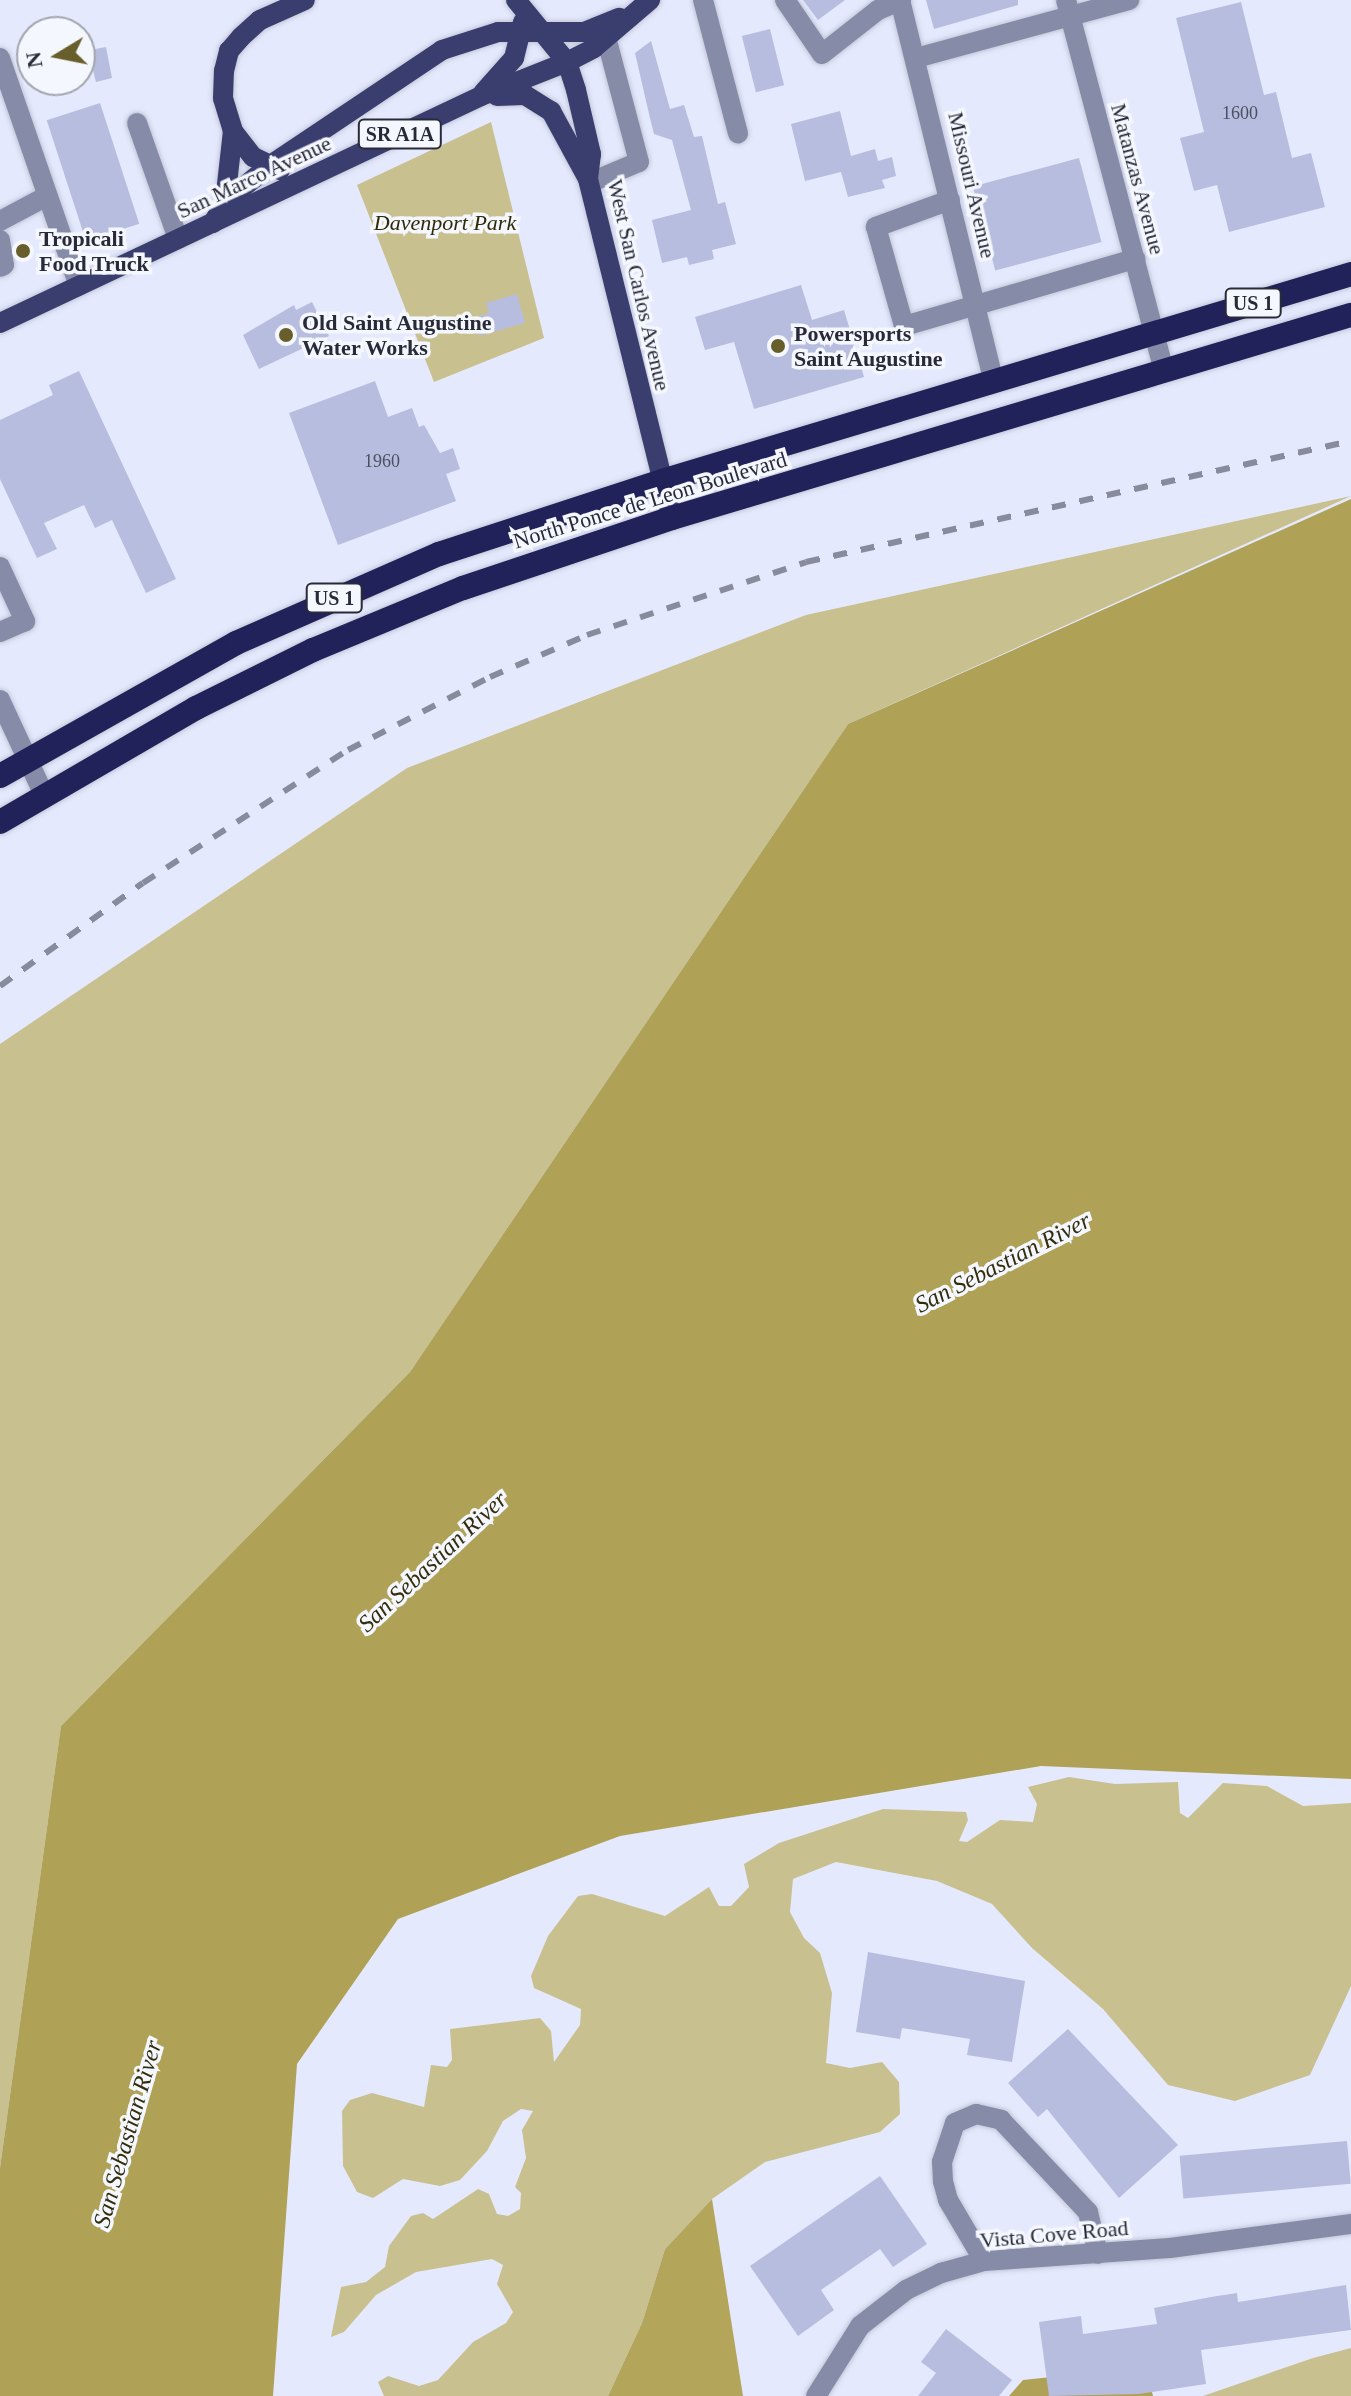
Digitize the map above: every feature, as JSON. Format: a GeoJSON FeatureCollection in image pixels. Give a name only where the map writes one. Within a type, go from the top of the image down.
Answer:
{"type":"FeatureCollection","features":[{"type":"Feature","properties":{"kind":"highway","name":"North Ponce de Leon Boulevard"},"geometry":{"type":"LineString","coordinates":[[0,776],[172,676],[305,610],[439,554],[662,481],[1351,274]]}},
{"type":"Feature","properties":{"kind":"highway","name":"North Ponce de Leon Boulevard"},"geometry":{"type":"LineString","coordinates":[[0,822],[138,739],[313,650],[463,588],[672,518],[1351,315]]}},
{"type":"Feature","properties":{"kind":"main road"},"geometry":{"type":"LineString","coordinates":[[305,0],[260,20],[229,51],[223,98],[233,131],[253,157],[269,166],[294,173],[320,172]]}},
{"type":"Feature","properties":{"kind":"main road","name":"San Marco Avenue"},"geometry":{"type":"LineString","coordinates":[[0,323],[481,96],[567,62],[606,37],[650,0]]}},
{"type":"Feature","properties":{"kind":"main road"},"geometry":{"type":"LineString","coordinates":[[481,96],[514,58],[523,34],[520,4]]}},
{"type":"Feature","properties":{"kind":"main road"},"geometry":{"type":"LineString","coordinates":[[520,4],[567,62]]}},
{"type":"Feature","properties":{"kind":"main road"},"geometry":{"type":"LineString","coordinates":[[213,223],[225,202],[269,166],[442,50],[498,32],[584,32],[631,13]]}},
{"type":"Feature","properties":{"kind":"main road","name":"West San Carlos Avenue"},"geometry":{"type":"LineString","coordinates":[[567,62],[591,154],[588,181],[672,518]]}},
{"type":"Feature","properties":{"kind":"main road"},"geometry":{"type":"LineString","coordinates":[[481,96],[525,95],[539,101],[551,111],[588,181]]}},
{"type":"Feature","properties":{"kind":"main road"},"geometry":{"type":"LineString","coordinates":[[225,202],[233,131]]}},
{"type":"Feature","properties":{"kind":"street"},"geometry":{"type":"LineString","coordinates":[[703,0],[738,133]]}},
{"type":"Feature","properties":{"kind":"street"},"geometry":{"type":"LineString","coordinates":[[785,0],[822,54],[878,10],[900,0]]}},
{"type":"Feature","properties":{"kind":"street","name":"Missouri Avenue"},"geometry":{"type":"LineString","coordinates":[[900,0],[994,382]]}},
{"type":"Feature","properties":{"kind":"street"},"geometry":{"type":"LineString","coordinates":[[916,58],[1068,8],[1129,0]]}},
{"type":"Feature","properties":{"kind":"street","name":"Matanzas Avenue"},"geometry":{"type":"LineString","coordinates":[[1068,8],[1164,371]]}},
{"type":"Feature","properties":{"kind":"street"},"geometry":{"type":"LineString","coordinates":[[588,181],[639,162],[606,37]]}},
{"type":"Feature","properties":{"kind":"street"},"geometry":{"type":"LineString","coordinates":[[0,58],[9,115],[47,196],[79,286]]}},
{"type":"Feature","properties":{"kind":"street"},"geometry":{"type":"LineString","coordinates":[[137,123],[178,239]]}},
{"type":"Feature","properties":{"kind":"street"},"geometry":{"type":"LineString","coordinates":[[0,221],[47,196]]}},
{"type":"Feature","properties":{"kind":"street"},"geometry":{"type":"LineString","coordinates":[[950,200],[876,227],[904,326],[1135,259]]}},
{"type":"Feature","properties":{"kind":"street"},"geometry":{"type":"LineString","coordinates":[[0,240],[4,265],[0,267]]}},
{"type":"Feature","properties":{"kind":"street"},"geometry":{"type":"LineString","coordinates":[[0,567],[25,621],[0,632]]}},
{"type":"Feature","properties":{"kind":"street"},"geometry":{"type":"LineString","coordinates":[[0,700],[44,795]]}},
{"type":"Feature","properties":{"kind":"street"},"geometry":{"type":"LineString","coordinates":[[984,2261],[948,2200],[943,2181],[942,2162],[955,2123],[976,2114],[1001,2120],[1088,2212],[1098,2254]]}},
{"type":"Feature","properties":{"kind":"street","name":"Vista Cove Road"},"geometry":{"type":"LineString","coordinates":[[816,2396],[847,2341],[874,2313],[923,2281],[984,2261],[1098,2254],[1351,2224]]}},
{"type":"Feature","properties":{"kind":"green space","name":"Davenport Park"},"geometry":{"type":"Polygon","coordinates":[[[491,122],[544,338],[434,382],[357,185],[491,122]]]}},
{"type":"Feature","properties":{"kind":"green space"},"geometry":{"type":"Polygon","coordinates":[[[1351,496],[848,724],[410,1372],[61,1726],[0,2168],[0,1044],[407,768],[806,615],[1351,496]]]}},
{"type":"Feature","properties":{"kind":"green space"},"geometry":{"type":"Polygon","coordinates":[[[1069,1777],[1115,1784],[1178,1782],[1180,1813],[1188,1818],[1223,1783],[1267,1786],[1303,1806],[1351,1803],[1351,1986],[1310,2075],[1235,2101],[1168,2085],[1103,2009],[1032,1948],[992,1904],[937,1881],[836,1862],[793,1879],[790,1912],[804,1938],[820,1953],[832,1993],[826,2063],[850,2068],[882,2062],[899,2082],[900,2114],[880,2132],[765,2162],[712,2199],[665,2249],[642,2323],[608,2396],[384,2396],[378,2382],[388,2376],[419,2386],[438,2380],[473,2342],[506,2323],[513,2312],[497,2284],[503,2265],[492,2259],[416,2272],[376,2295],[344,2332],[331,2337],[341,2287],[366,2282],[385,2267],[389,2246],[411,2216],[423,2213],[433,2219],[478,2189],[489,2194],[497,2214],[508,2216],[520,2209],[521,2193],[515,2187],[526,2158],[522,2130],[533,2111],[521,2109],[503,2121],[487,2151],[460,2180],[440,2186],[403,2179],[373,2198],[357,2192],[343,2166],[342,2111],[350,2100],[372,2093],[424,2107],[431,2065],[447,2067],[452,2060],[450,2029],[540,2018],[551,2031],[554,2062],[580,2025],[581,2009],[534,1988],[531,1976],[548,1936],[578,1896],[592,1894],[665,1916],[709,1887],[719,1906],[731,1906],[749,1887],[744,1864],[779,1843],[883,1809],[966,1812],[968,1820],[959,1841],[967,1842],[1000,1820],[1033,1822],[1037,1804],[1028,1787],[1069,1777]]]}},
{"type":"Feature","properties":{"kind":"green space"},"geometry":{"type":"Polygon","coordinates":[[[1351,2348],[1351,2396],[1203,2396],[1313,2358],[1351,2348]]]}},
{"type":"Feature","properties":{"kind":"shaded area"},"geometry":{"type":"Polygon","coordinates":[[[712,2199],[743,2396],[608,2396],[642,2323],[665,2249],[712,2199]]]}},
{"type":"Feature","properties":{"kind":"water","name":"San Sebastian River"},"geometry":{"type":"Polygon","coordinates":[[[1351,499],[1351,1779],[1041,1766],[620,1836],[398,1919],[297,2064],[273,2396],[0,2396],[0,2168],[61,1726],[410,1372],[848,724],[1351,499]]]}},
{"type":"Feature","properties":{"kind":"water"},"geometry":{"type":"Polygon","coordinates":[[[1146,2367],[1153,2396],[1009,2396],[1023,2380],[1146,2367]]]}},
{"type":"Feature","properties":{"kind":"building"},"geometry":{"type":"Polygon","coordinates":[[[803,0],[845,0],[818,20],[803,0]]]}},
{"type":"Feature","properties":{"kind":"building"},"geometry":{"type":"Polygon","coordinates":[[[926,0],[1018,0],[1018,5],[934,29],[926,0]]]}},
{"type":"Feature","properties":{"kind":"building"},"geometry":{"type":"Polygon","coordinates":[[[1241,2],[1264,95],[1276,92],[1292,158],[1311,153],[1325,207],[1229,232],[1217,185],[1194,191],[1180,138],[1204,132],[1176,18],[1241,2]]]}},
{"type":"Feature","properties":{"kind":"building"},"geometry":{"type":"Polygon","coordinates":[[[770,29],[784,85],[756,92],[742,36],[770,29]]]}},
{"type":"Feature","properties":{"kind":"building"},"geometry":{"type":"Polygon","coordinates":[[[651,41],[670,109],[684,105],[694,137],[702,136],[718,204],[725,202],[736,244],[712,250],[714,259],[689,265],[687,257],[662,263],[652,220],[691,210],[672,140],[654,134],[649,114],[635,53],[651,41]]]}},
{"type":"Feature","properties":{"kind":"building"},"geometry":{"type":"Polygon","coordinates":[[[106,47],[112,78],[96,82],[96,49],[106,47]]]}},
{"type":"Feature","properties":{"kind":"building"},"geometry":{"type":"Polygon","coordinates":[[[100,103],[139,224],[86,241],[47,120],[100,103]]]}},
{"type":"Feature","properties":{"kind":"building"},"geometry":{"type":"Polygon","coordinates":[[[840,111],[851,156],[875,149],[878,161],[892,157],[896,176],[882,180],[885,188],[848,197],[841,172],[805,181],[791,124],[840,111]]]}},
{"type":"Feature","properties":{"kind":"building"},"geometry":{"type":"Polygon","coordinates":[[[1079,158],[1102,242],[995,271],[973,186],[1079,158]]]}},
{"type":"Feature","properties":{"kind":"building","name":"Powersports Saint Augustine"},"geometry":{"type":"Polygon","coordinates":[[[801,285],[812,320],[844,310],[864,377],[754,409],[734,342],[705,350],[695,317],[801,285]]]}},
{"type":"Feature","properties":{"kind":"building"},"geometry":{"type":"Polygon","coordinates":[[[517,294],[525,323],[479,336],[474,318],[489,313],[486,303],[517,294]]]}},
{"type":"Feature","properties":{"kind":"building","name":"Old Saint Augustine Water Works"},"geometry":{"type":"Polygon","coordinates":[[[312,302],[329,336],[259,369],[243,335],[294,305],[296,310],[312,302]]]}},
{"type":"Feature","properties":{"kind":"building"},"geometry":{"type":"Polygon","coordinates":[[[79,371],[176,579],[146,593],[112,520],[95,528],[84,505],[44,523],[57,549],[37,558],[0,479],[0,420],[53,395],[49,385],[79,371]]]}},
{"type":"Feature","properties":{"kind":"building"},"geometry":{"type":"Polygon","coordinates":[[[375,381],[388,417],[412,408],[419,427],[424,425],[440,453],[453,448],[460,469],[446,474],[456,501],[338,545],[289,413],[375,381]]]}},
{"type":"Feature","properties":{"kind":"building"},"geometry":{"type":"Polygon","coordinates":[[[868,1952],[1025,1981],[1012,2062],[967,2055],[970,2039],[902,2028],[900,2039],[856,2032],[868,1952]]]}},
{"type":"Feature","properties":{"kind":"building"},"geometry":{"type":"Polygon","coordinates":[[[1068,2029],[1178,2145],[1119,2198],[1047,2109],[1038,2117],[1008,2083],[1068,2029]]]}},
{"type":"Feature","properties":{"kind":"building"},"geometry":{"type":"Polygon","coordinates":[[[1347,2141],[1351,2184],[1183,2198],[1180,2156],[1347,2141]]]}},
{"type":"Feature","properties":{"kind":"building"},"geometry":{"type":"Polygon","coordinates":[[[880,2176],[927,2244],[893,2267],[880,2249],[821,2290],[834,2310],[798,2336],[750,2266],[880,2176]]]}},
{"type":"Feature","properties":{"kind":"building"},"geometry":{"type":"Polygon","coordinates":[[[1346,2285],[1351,2330],[1201,2350],[1206,2384],[1139,2394],[1049,2396],[1039,2322],[1081,2316],[1083,2334],[1157,2324],[1154,2308],[1211,2297],[1237,2293],[1238,2302],[1346,2285]]]}},
{"type":"Feature","properties":{"kind":"building"},"geometry":{"type":"Polygon","coordinates":[[[946,2329],[1012,2380],[999,2396],[918,2396],[936,2373],[921,2362],[946,2329]]]}},
{"type":"Feature","properties":{"kind":"railway"},"geometry":{"type":"LineString","coordinates":[[0,986],[143,883],[348,750],[490,677],[587,635],[806,562],[1351,441]]}},
{"type":"Feature","properties":{"kind":"place","name":"Tropicali Food Truck"},"geometry":{"type":"Point","coordinates":[23,251]}},
{"type":"Feature","properties":{"kind":"place","name":"Old Saint Augustine Water Works"},"geometry":{"type":"Point","coordinates":[286,335]}},
{"type":"Feature","properties":{"kind":"place","name":"Powersports Saint Augustine"},"geometry":{"type":"Point","coordinates":[778,346]}}]}
